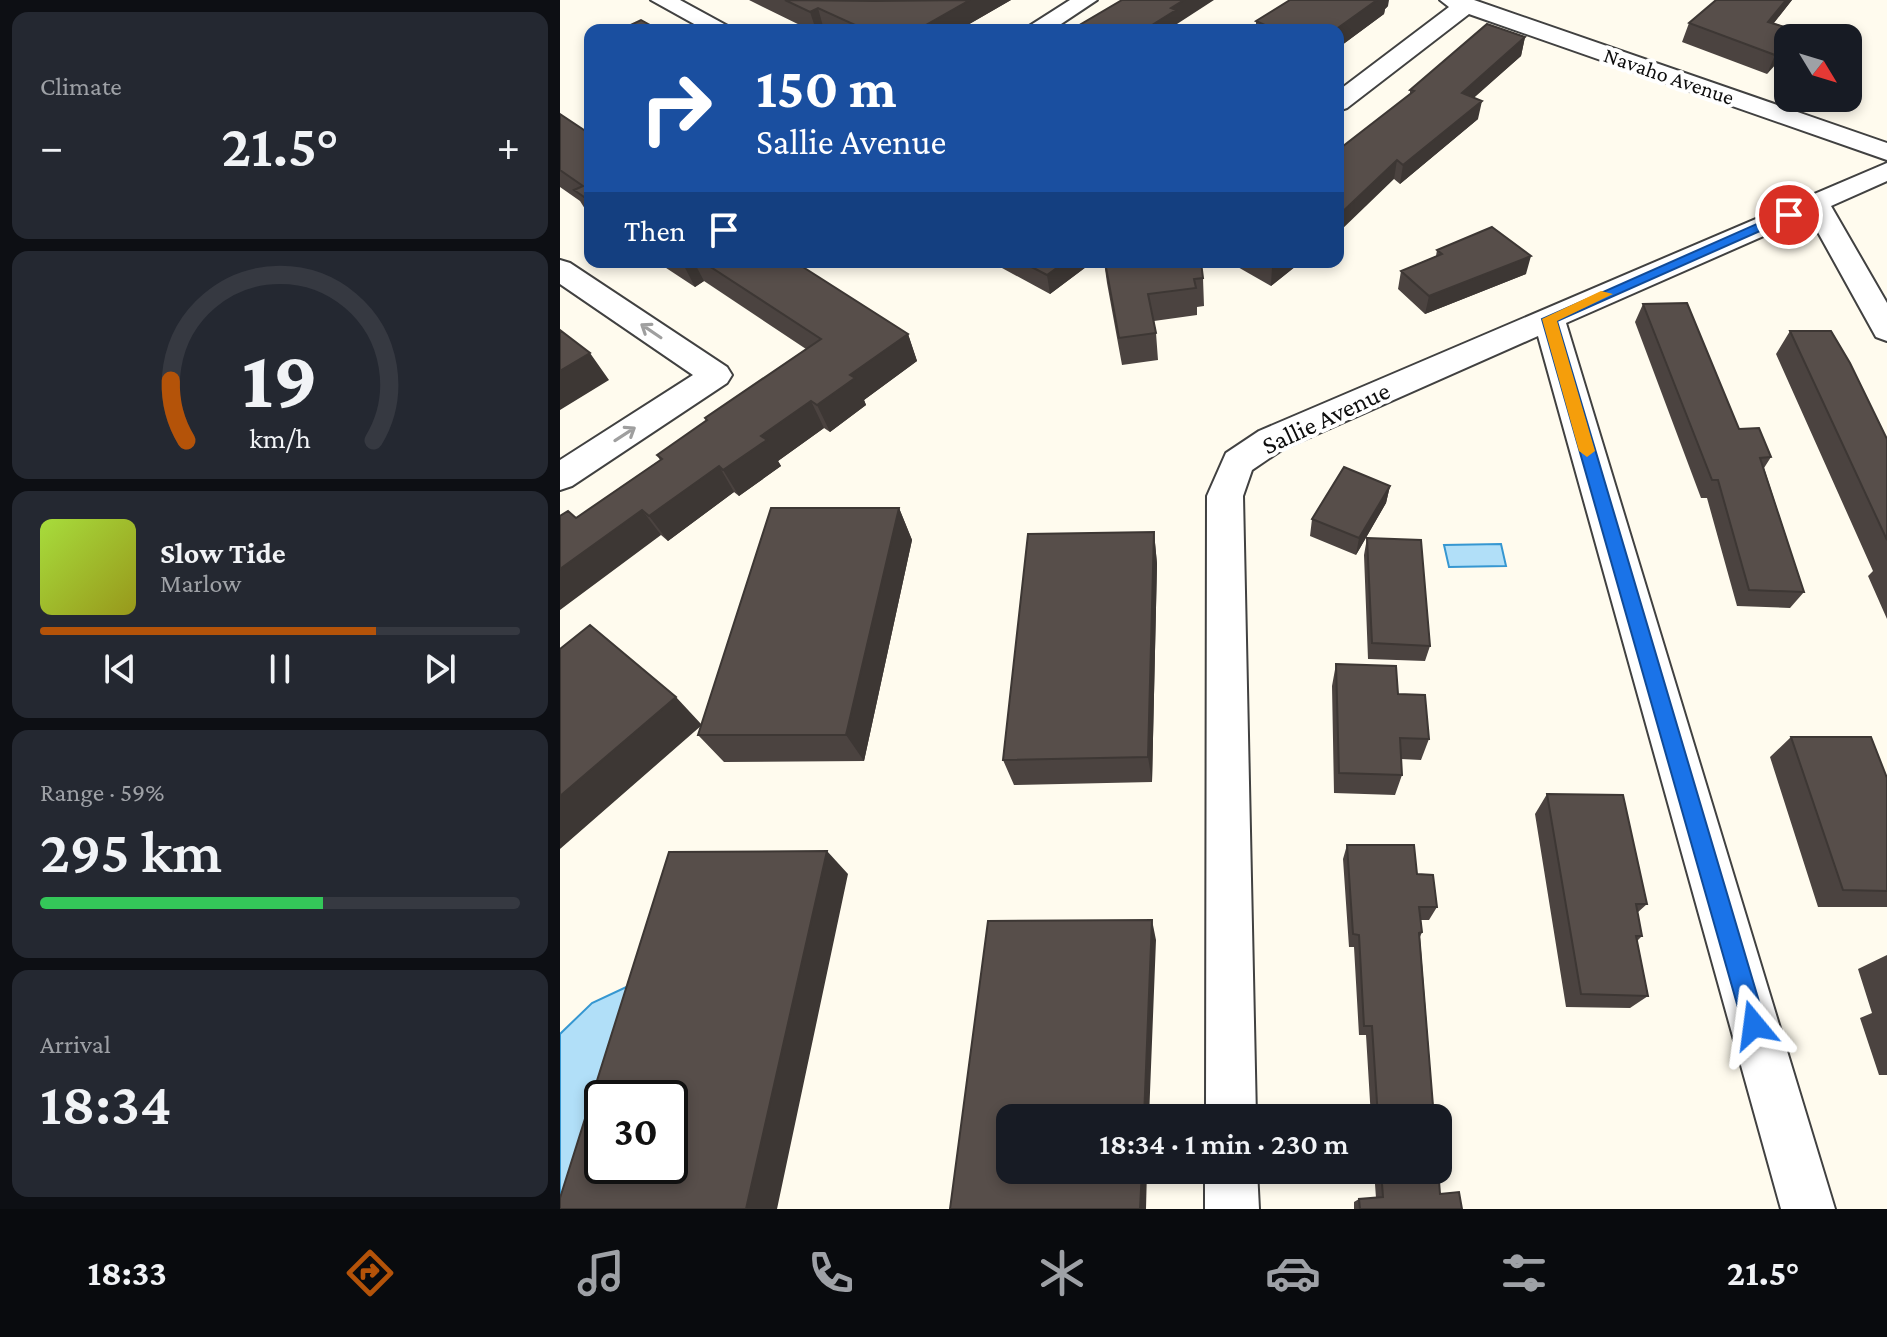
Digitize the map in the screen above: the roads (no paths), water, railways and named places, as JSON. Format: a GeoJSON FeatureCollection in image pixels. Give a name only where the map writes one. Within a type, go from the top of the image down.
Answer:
{"type":"FeatureCollection","features":[{"type":"Feature","properties":{"kind":"street"},"geometry":{"type":"LineString","coordinates":[[662,0],[711,24]]}},
{"type":"Feature","properties":{"kind":"street"},"geometry":{"type":"LineString","coordinates":[[1045,24],[1086,0]]}},
{"type":"Feature","properties":{"kind":"street"},"geometry":{"type":"LineString","coordinates":[[1344,98],[1458,3]]}},
{"type":"Feature","properties":{"kind":"street","name":"Navaho Avenue"},"geometry":{"type":"LineString","coordinates":[[1458,3],[1887,152]]}},
{"type":"Feature","properties":{"kind":"street","name":"Sallie Avenue"},"geometry":{"type":"LineString","coordinates":[[1231,1104],[1225,496],[1238,462],[1271,440],[1887,171]]}},
{"type":"Feature","properties":{"kind":"street"},"geometry":{"type":"LineString","coordinates":[[1816,203],[1887,330]]}},
{"type":"Feature","properties":{"kind":"street"},"geometry":{"type":"LineString","coordinates":[[560,270],[716,375],[560,477]]}},
{"type":"Feature","properties":{"kind":"street"},"geometry":{"type":"LineString","coordinates":[[1549,319],[1808,1209]]}},
{"type":"Feature","properties":{"kind":"street"},"geometry":{"type":"LineString","coordinates":[[1231,1184],[1232,1209]]}},
{"type":"Feature","properties":{"kind":"water"},"geometry":{"type":"Polygon","coordinates":[[[1501,544],[1506,566],[1449,567],[1444,545],[1501,544]]]}},
{"type":"Feature","properties":{"kind":"water"},"geometry":{"type":"Polygon","coordinates":[[[635,983],[603,1080],[584,1080],[584,1137],[560,1209],[560,1034],[592,1003],[635,983]]]}}]}
